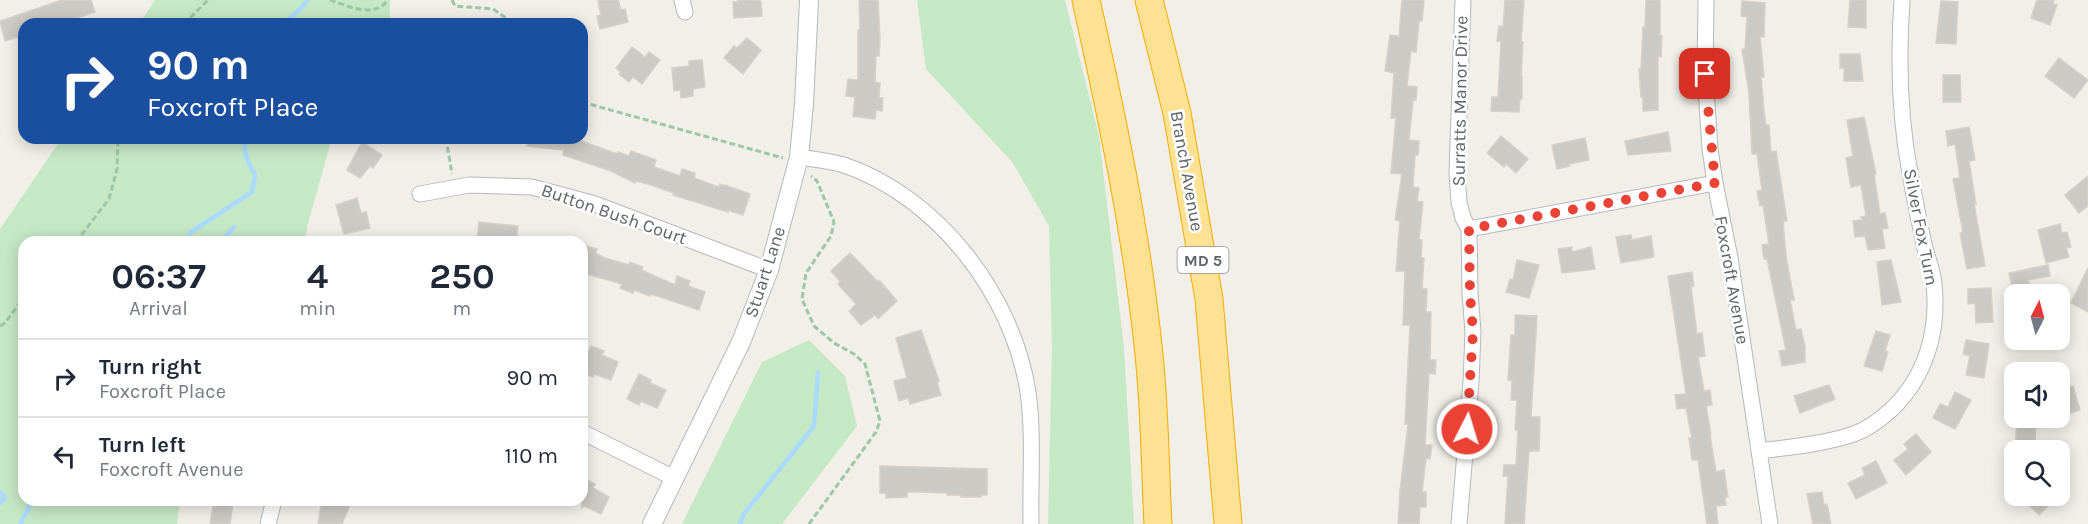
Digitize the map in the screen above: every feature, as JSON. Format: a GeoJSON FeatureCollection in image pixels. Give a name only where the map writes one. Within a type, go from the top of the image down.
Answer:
{"type":"FeatureCollection","features":[{"type":"Feature","properties":{"kind":"highway"},"geometry":{"type":"LineString","coordinates":[[1086,0],[1128,198],[1142,295],[1150,357],[1158,524]]}},
{"type":"Feature","properties":{"kind":"highway","name":"Branch Avenue"},"geometry":{"type":"LineString","coordinates":[[1149,0],[1177,113],[1209,299],[1227,524]]}},
{"type":"Feature","properties":{"kind":"street","name":"Stuart Lane"},"geometry":{"type":"LineString","coordinates":[[652,524],[741,342],[769,270],[799,157],[808,51],[809,0]]}},
{"type":"Feature","properties":{"kind":"street","name":"Surratts Manor Drive"},"geometry":{"type":"LineString","coordinates":[[1459,524],[1472,352],[1469,229],[1463,218],[1459,202],[1457,173],[1463,0]]}},
{"type":"Feature","properties":{"kind":"street","name":"Foxcroft Avenue"},"geometry":{"type":"LineString","coordinates":[[1706,0],[1705,74],[1715,183],[1730,258],[1770,524]]}},
{"type":"Feature","properties":{"kind":"street","name":"Silver Fox Turn"},"geometry":{"type":"LineString","coordinates":[[1760,452],[1838,439],[1857,433],[1885,416],[1902,398],[1914,383],[1928,352],[1934,323],[1934,283],[1918,216],[1900,106],[1899,58],[1902,0]]}},
{"type":"Feature","properties":{"kind":"street"},"geometry":{"type":"LineString","coordinates":[[799,157],[843,165],[875,178],[899,194],[942,226],[988,285],[1007,320],[1020,354],[1028,393],[1030,524]]}},
{"type":"Feature","properties":{"kind":"street"},"geometry":{"type":"LineString","coordinates":[[1469,229],[1715,183]]}},
{"type":"Feature","properties":{"kind":"street","name":"Button Bush Court"},"geometry":{"type":"LineString","coordinates":[[420,194],[470,185],[532,186],[595,204],[769,270]]}},
{"type":"Feature","properties":{"kind":"street"},"geometry":{"type":"LineString","coordinates":[[588,435],[674,478]]}},
{"type":"Feature","properties":{"kind":"street"},"geometry":{"type":"LineString","coordinates":[[268,524],[272,506]]}},
{"type":"Feature","properties":{"kind":"path"},"geometry":{"type":"LineString","coordinates":[[190,18],[208,0]]}},
{"type":"Feature","properties":{"kind":"path"},"geometry":{"type":"LineString","coordinates":[[330,0],[357,9],[377,9],[388,0]]}},
{"type":"Feature","properties":{"kind":"path"},"geometry":{"type":"LineString","coordinates":[[452,0],[455,6],[493,9],[506,18]]}},
{"type":"Feature","properties":{"kind":"path"},"geometry":{"type":"LineString","coordinates":[[81,236],[109,200],[117,169],[118,144]]}},
{"type":"Feature","properties":{"kind":"path"},"geometry":{"type":"LineString","coordinates":[[447,144],[454,188]]}},
{"type":"Feature","properties":{"kind":"path"},"geometry":{"type":"LineString","coordinates":[[0,326],[5,323],[18,305]]}},
{"type":"Feature","properties":{"kind":"green space"},"geometry":{"type":"Polygon","coordinates":[[[155,0],[390,0],[390,18],[143,18],[155,0]]]}},
{"type":"Feature","properties":{"kind":"green space"},"geometry":{"type":"Polygon","coordinates":[[[917,0],[1065,0],[1099,136],[1124,348],[1134,524],[1048,524],[1052,346],[1049,226],[1013,163],[926,69],[917,0]]]}},
{"type":"Feature","properties":{"kind":"green space"},"geometry":{"type":"Polygon","coordinates":[[[58,144],[330,144],[306,236],[18,236],[18,506],[179,506],[177,524],[0,524],[0,229],[58,144]]]}},
{"type":"Feature","properties":{"kind":"green space"},"geometry":{"type":"Polygon","coordinates":[[[809,340],[845,376],[857,426],[782,524],[682,524],[762,362],[809,340]]]}},
{"type":"Feature","properties":{"kind":"building"},"geometry":{"type":"Polygon","coordinates":[[[62,0],[91,0],[95,12],[76,18],[18,18],[18,37],[5,41],[0,21],[62,0]]]}},
{"type":"Feature","properties":{"kind":"building"},"geometry":{"type":"Polygon","coordinates":[[[598,0],[618,0],[621,10],[625,9],[628,22],[600,29],[597,16],[601,15],[598,0]]]}},
{"type":"Feature","properties":{"kind":"building"},"geometry":{"type":"Polygon","coordinates":[[[738,0],[759,0],[762,16],[734,18],[733,2],[738,2],[738,0]]]}},
{"type":"Feature","properties":{"kind":"building"},"geometry":{"type":"Polygon","coordinates":[[[859,0],[878,0],[880,40],[879,56],[876,56],[875,82],[880,83],[879,98],[883,98],[882,111],[876,110],[875,119],[853,116],[855,97],[846,96],[848,79],[858,80],[859,0]]]}},
{"type":"Feature","properties":{"kind":"building"},"geometry":{"type":"Polygon","coordinates":[[[1402,0],[1424,0],[1416,52],[1411,51],[1407,86],[1417,87],[1416,100],[1413,100],[1409,140],[1419,141],[1418,155],[1415,155],[1413,187],[1419,188],[1417,201],[1423,202],[1419,239],[1422,240],[1421,258],[1424,258],[1422,289],[1427,289],[1426,312],[1431,312],[1430,360],[1436,360],[1435,374],[1429,373],[1425,445],[1432,445],[1430,459],[1426,458],[1422,492],[1426,492],[1426,507],[1420,507],[1419,524],[1398,524],[1408,424],[1405,424],[1410,325],[1403,325],[1405,271],[1396,271],[1400,221],[1395,220],[1402,174],[1391,173],[1396,118],[1391,118],[1394,73],[1385,71],[1390,35],[1399,36],[1402,0]]]}},
{"type":"Feature","properties":{"kind":"building"},"geometry":{"type":"Polygon","coordinates":[[[1505,0],[1524,0],[1521,42],[1523,42],[1522,99],[1520,99],[1519,112],[1491,111],[1492,97],[1498,97],[1501,41],[1497,41],[1499,26],[1503,27],[1505,0]]]}},
{"type":"Feature","properties":{"kind":"building"},"geometry":{"type":"Polygon","coordinates":[[[1646,0],[1660,0],[1660,36],[1662,36],[1661,57],[1658,56],[1658,110],[1643,111],[1639,69],[1641,69],[1646,0]]]}},
{"type":"Feature","properties":{"kind":"building"},"geometry":{"type":"Polygon","coordinates":[[[1850,0],[1866,0],[1866,28],[1848,27],[1850,0]]]}},
{"type":"Feature","properties":{"kind":"building"},"geometry":{"type":"Polygon","coordinates":[[[2037,0],[2054,0],[2053,4],[2057,5],[2050,25],[2031,18],[2037,0]]]}},
{"type":"Feature","properties":{"kind":"building"},"geometry":{"type":"Polygon","coordinates":[[[1742,1],[1765,3],[1764,37],[1760,36],[1764,77],[1761,77],[1764,111],[1766,125],[1769,125],[1771,152],[1776,151],[1787,221],[1783,221],[1786,256],[1794,300],[1790,300],[1796,330],[1801,329],[1805,347],[1805,362],[1782,366],[1779,351],[1786,350],[1767,259],[1764,259],[1762,245],[1769,244],[1763,205],[1760,206],[1757,191],[1762,190],[1757,154],[1752,154],[1749,93],[1742,49],[1745,49],[1747,17],[1741,16],[1742,1]]]}},
{"type":"Feature","properties":{"kind":"building"},"geometry":{"type":"Polygon","coordinates":[[[1941,1],[1958,2],[1956,44],[1936,43],[1941,1]]]}},
{"type":"Feature","properties":{"kind":"building"},"geometry":{"type":"Polygon","coordinates":[[[747,38],[761,50],[743,74],[724,58],[734,46],[737,48],[747,38]]]}},
{"type":"Feature","properties":{"kind":"building"},"geometry":{"type":"Polygon","coordinates":[[[632,47],[645,57],[649,52],[660,60],[642,84],[633,77],[629,82],[619,74],[621,72],[616,68],[632,47]]]}},
{"type":"Feature","properties":{"kind":"building"},"geometry":{"type":"Polygon","coordinates":[[[1840,54],[1860,54],[1863,81],[1844,81],[1844,68],[1840,68],[1840,54]]]}},
{"type":"Feature","properties":{"kind":"building"},"geometry":{"type":"Polygon","coordinates":[[[2059,58],[2088,80],[2074,98],[2045,76],[2059,58]]]}},
{"type":"Feature","properties":{"kind":"building"},"geometry":{"type":"Polygon","coordinates":[[[702,60],[705,87],[693,89],[693,96],[681,98],[680,90],[674,91],[672,68],[689,66],[689,61],[702,60]]]}},
{"type":"Feature","properties":{"kind":"building"},"geometry":{"type":"Polygon","coordinates":[[[1943,75],[1960,75],[1961,102],[1943,102],[1943,75]]]}},
{"type":"Feature","properties":{"kind":"building"},"geometry":{"type":"Polygon","coordinates":[[[1864,117],[1876,174],[1874,174],[1880,214],[1885,213],[1888,228],[1882,229],[1885,248],[1868,250],[1865,236],[1855,237],[1853,221],[1862,220],[1861,217],[1866,216],[1861,185],[1851,187],[1846,158],[1853,156],[1847,120],[1864,117]]]}},
{"type":"Feature","properties":{"kind":"building"},"geometry":{"type":"Polygon","coordinates":[[[1969,127],[1975,160],[1969,161],[1985,266],[1967,269],[1953,179],[1960,178],[1955,144],[1948,146],[1946,131],[1969,127]]]}},
{"type":"Feature","properties":{"kind":"building"},"geometry":{"type":"Polygon","coordinates":[[[1668,132],[1671,151],[1628,155],[1625,141],[1668,132]]]}},
{"type":"Feature","properties":{"kind":"building"},"geometry":{"type":"Polygon","coordinates":[[[1501,136],[1528,159],[1516,173],[1506,164],[1504,167],[1487,153],[1501,136]]]}},
{"type":"Feature","properties":{"kind":"building"},"geometry":{"type":"Polygon","coordinates":[[[1585,138],[1589,160],[1557,169],[1552,145],[1585,138]]]}},
{"type":"Feature","properties":{"kind":"building"},"geometry":{"type":"Polygon","coordinates":[[[588,143],[617,154],[618,152],[629,156],[631,151],[656,160],[654,167],[680,176],[682,169],[695,173],[694,178],[750,194],[743,215],[728,210],[728,212],[673,195],[674,193],[648,184],[636,181],[635,183],[611,171],[563,155],[564,150],[527,146],[527,144],[588,143]]]}},
{"type":"Feature","properties":{"kind":"building"},"geometry":{"type":"Polygon","coordinates":[[[361,144],[365,144],[382,155],[373,168],[370,166],[360,178],[347,170],[361,144]]]}},
{"type":"Feature","properties":{"kind":"building"},"geometry":{"type":"Polygon","coordinates":[[[2088,176],[2088,206],[2079,213],[2065,195],[2088,176]]]}},
{"type":"Feature","properties":{"kind":"building"},"geometry":{"type":"Polygon","coordinates":[[[357,198],[361,213],[366,212],[370,228],[344,234],[336,205],[357,198]]]}},
{"type":"Feature","properties":{"kind":"building"},"geometry":{"type":"Polygon","coordinates":[[[479,222],[518,226],[517,236],[478,236],[479,222]]]}},
{"type":"Feature","properties":{"kind":"building"},"geometry":{"type":"Polygon","coordinates":[[[2060,224],[2062,233],[2067,232],[2071,247],[2066,248],[2069,257],[2046,263],[2038,230],[2060,224]]]}},
{"type":"Feature","properties":{"kind":"building"},"geometry":{"type":"Polygon","coordinates":[[[1631,235],[1632,240],[1651,236],[1654,257],[1621,263],[1616,237],[1631,235]]]}},
{"type":"Feature","properties":{"kind":"building"},"geometry":{"type":"Polygon","coordinates":[[[588,247],[597,249],[595,253],[605,258],[629,265],[630,262],[643,267],[641,270],[675,285],[677,276],[690,281],[688,286],[705,292],[699,310],[651,294],[650,296],[634,290],[633,293],[620,288],[622,284],[588,274],[588,247]]]}},
{"type":"Feature","properties":{"kind":"building"},"geometry":{"type":"Polygon","coordinates":[[[1572,247],[1572,252],[1591,247],[1595,269],[1562,273],[1558,249],[1572,247]]]}},
{"type":"Feature","properties":{"kind":"building"},"geometry":{"type":"Polygon","coordinates":[[[850,253],[878,282],[879,280],[897,301],[878,319],[875,315],[861,325],[849,311],[856,304],[838,284],[840,281],[831,271],[850,253]]]}},
{"type":"Feature","properties":{"kind":"building"},"geometry":{"type":"Polygon","coordinates":[[[1517,260],[1539,265],[1529,298],[1506,292],[1510,279],[1513,280],[1517,260]]]}},
{"type":"Feature","properties":{"kind":"building"},"geometry":{"type":"Polygon","coordinates":[[[1891,260],[1901,302],[1882,305],[1877,262],[1891,260]]]}},
{"type":"Feature","properties":{"kind":"building"},"geometry":{"type":"Polygon","coordinates":[[[2048,265],[2050,276],[2028,280],[2029,284],[2011,284],[2009,273],[2048,265]]]}},
{"type":"Feature","properties":{"kind":"building"},"geometry":{"type":"Polygon","coordinates":[[[2088,268],[2088,312],[2071,303],[2088,268]]]}},
{"type":"Feature","properties":{"kind":"building"},"geometry":{"type":"Polygon","coordinates":[[[1692,272],[1694,286],[1691,287],[1697,334],[1702,333],[1705,356],[1698,357],[1704,391],[1710,390],[1712,405],[1706,406],[1710,435],[1716,472],[1724,470],[1728,497],[1725,497],[1726,505],[1716,506],[1718,524],[1707,524],[1698,460],[1692,460],[1689,438],[1692,438],[1686,408],[1677,409],[1675,395],[1686,394],[1668,276],[1692,272]]]}},
{"type":"Feature","properties":{"kind":"building"},"geometry":{"type":"Polygon","coordinates":[[[1991,288],[1993,322],[1976,323],[1975,303],[1968,304],[1968,289],[1991,288]]]}},
{"type":"Feature","properties":{"kind":"building"},"geometry":{"type":"Polygon","coordinates":[[[1515,315],[1537,316],[1531,417],[1540,417],[1539,451],[1529,451],[1524,524],[1505,524],[1508,476],[1503,476],[1504,465],[1516,465],[1518,430],[1515,430],[1517,400],[1511,400],[1512,380],[1508,380],[1511,335],[1515,335],[1515,315]]]}},
{"type":"Feature","properties":{"kind":"building"},"geometry":{"type":"Polygon","coordinates":[[[921,330],[939,381],[937,382],[941,395],[910,404],[908,398],[899,401],[894,381],[907,378],[896,338],[921,330]]]}},
{"type":"Feature","properties":{"kind":"building"},"geometry":{"type":"Polygon","coordinates":[[[1876,331],[1890,335],[1882,371],[1864,366],[1876,331]]]}},
{"type":"Feature","properties":{"kind":"building"},"geometry":{"type":"Polygon","coordinates":[[[1966,340],[1989,344],[1984,378],[1966,375],[1970,356],[1963,354],[1966,340]]]}},
{"type":"Feature","properties":{"kind":"building"},"geometry":{"type":"Polygon","coordinates":[[[591,346],[604,351],[602,355],[618,362],[611,380],[594,374],[593,377],[588,375],[588,353],[591,346]]]}},
{"type":"Feature","properties":{"kind":"building"},"geometry":{"type":"Polygon","coordinates":[[[639,374],[651,380],[650,383],[666,390],[657,408],[641,401],[639,405],[627,399],[639,374]]]}},
{"type":"Feature","properties":{"kind":"building"},"geometry":{"type":"Polygon","coordinates":[[[1829,385],[1835,399],[1800,413],[1794,396],[1829,385]]]}},
{"type":"Feature","properties":{"kind":"building"},"geometry":{"type":"Polygon","coordinates":[[[2073,386],[2080,410],[2070,413],[2070,387],[2073,386]]]}},
{"type":"Feature","properties":{"kind":"building"},"geometry":{"type":"Polygon","coordinates":[[[1955,392],[1971,400],[1955,429],[1933,418],[1940,404],[1948,407],[1955,392]]]}},
{"type":"Feature","properties":{"kind":"building"},"geometry":{"type":"Polygon","coordinates":[[[2017,428],[2036,428],[2035,440],[2016,440],[2017,428]]]}},
{"type":"Feature","properties":{"kind":"building"},"geometry":{"type":"Polygon","coordinates":[[[1916,434],[1931,452],[1906,475],[1894,460],[1908,449],[1904,444],[1916,434]]]}},
{"type":"Feature","properties":{"kind":"building"},"geometry":{"type":"Polygon","coordinates":[[[1876,461],[1887,483],[1856,499],[1848,483],[1865,475],[1862,468],[1876,461]]]}},
{"type":"Feature","properties":{"kind":"building"},"geometry":{"type":"Polygon","coordinates":[[[880,466],[987,469],[987,495],[961,497],[961,495],[947,495],[947,493],[907,492],[907,497],[886,498],[886,493],[880,493],[880,466]]]}},
{"type":"Feature","properties":{"kind":"building"},"geometry":{"type":"Polygon","coordinates":[[[588,480],[595,484],[593,488],[609,497],[601,514],[584,506],[588,506],[588,480]]]}},
{"type":"Feature","properties":{"kind":"building"},"geometry":{"type":"Polygon","coordinates":[[[1822,492],[1831,524],[1813,524],[1807,494],[1822,492]]]}},
{"type":"Feature","properties":{"kind":"building"},"geometry":{"type":"Polygon","coordinates":[[[213,506],[233,506],[230,524],[210,524],[213,506]]]}},
{"type":"Feature","properties":{"kind":"building"},"geometry":{"type":"Polygon","coordinates":[[[321,506],[350,506],[342,524],[318,524],[321,506]]]}},
{"type":"Feature","properties":{"kind":"building"},"geometry":{"type":"Polygon","coordinates":[[[2030,506],[2048,506],[2039,515],[2030,506]]]}},
{"type":"Feature","properties":{"kind":"waterway"},"geometry":{"type":"LineString","coordinates":[[290,18],[302,8],[307,0]]}},
{"type":"Feature","properties":{"kind":"waterway"},"geometry":{"type":"LineString","coordinates":[[189,236],[191,232],[252,192],[255,175],[247,157],[245,144]]}},
{"type":"Feature","properties":{"kind":"waterway"},"geometry":{"type":"LineString","coordinates":[[226,236],[234,227]]}},
{"type":"Feature","properties":{"kind":"waterway"},"geometry":{"type":"LineString","coordinates":[[740,524],[743,515],[814,426],[818,373]]}},
{"type":"Feature","properties":{"kind":"waterway"},"geometry":{"type":"LineString","coordinates":[[0,492],[5,497],[0,503]]}},
{"type":"Feature","properties":{"kind":"waterway"},"geometry":{"type":"LineString","coordinates":[[20,524],[30,506]]}},
{"type":"Feature","properties":{"kind":"route"},"geometry":{"type":"LineString","coordinates":[[1467,429],[1473,332],[1469,229],[1715,183],[1710,149],[1705,74]]}}]}
